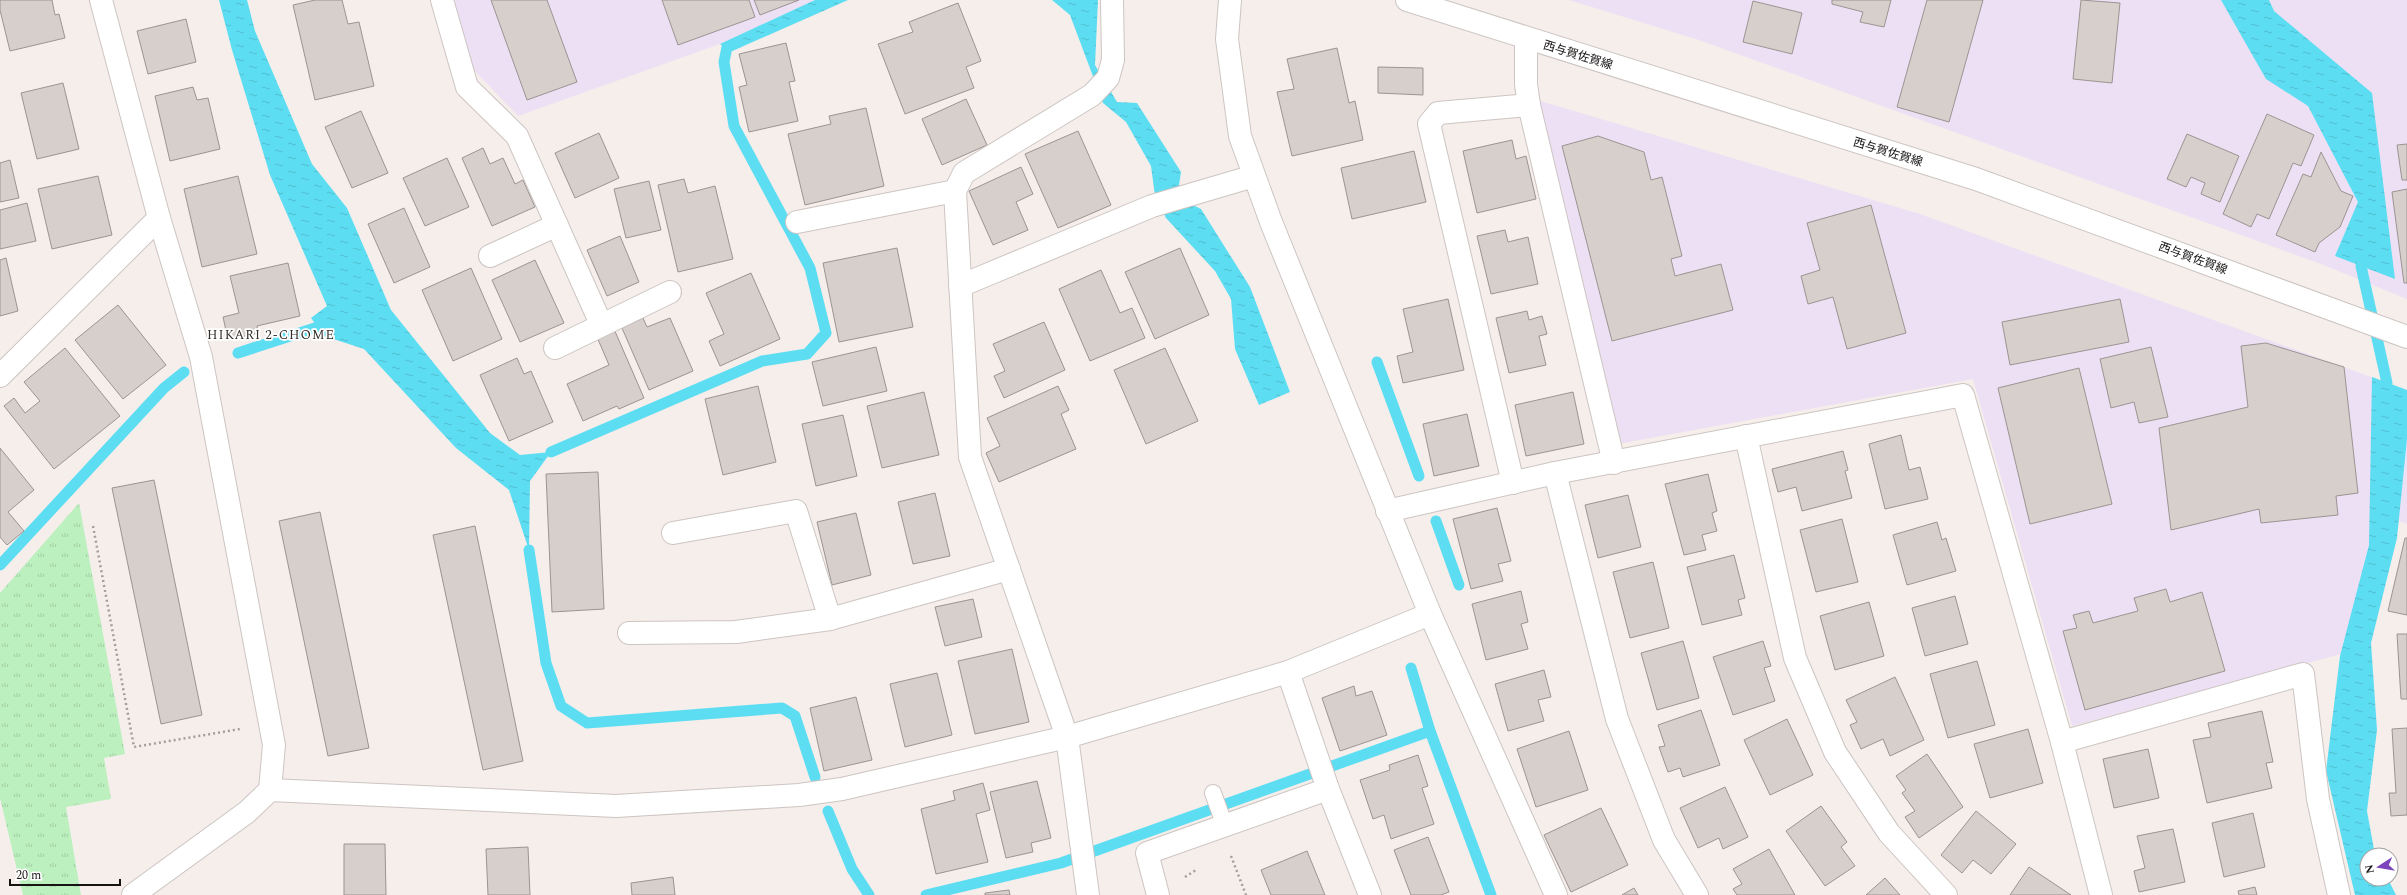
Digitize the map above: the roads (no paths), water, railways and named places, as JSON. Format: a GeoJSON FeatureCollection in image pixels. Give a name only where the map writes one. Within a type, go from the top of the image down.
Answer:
{"type":"FeatureCollection","features":[{"type":"Feature","properties":{"kind":"street"},"geometry":{"type":"LineString","coordinates":[[101,0],[159,218],[201,357],[274,745],[270,790],[247,812],[133,895]]}},
{"type":"Feature","properties":{"kind":"street"},"geometry":{"type":"LineString","coordinates":[[442,0],[467,87],[517,136],[601,324]]}},
{"type":"Feature","properties":{"kind":"street"},"geometry":{"type":"LineString","coordinates":[[1088,895],[1067,737],[970,457],[955,191],[964,173],[1092,95],[1108,78],[1113,60],[1112,0]]}},
{"type":"Feature","properties":{"kind":"street"},"geometry":{"type":"LineString","coordinates":[[1230,0],[1227,39],[1239,129],[1254,176],[1387,511],[1430,614],[1556,895]]}},
{"type":"Feature","properties":{"kind":"street","name":"西与賀佐賀線"},"geometry":{"type":"LineString","coordinates":[[1407,0],[1526,39],[1976,179],[2402,335]]}},
{"type":"Feature","properties":{"kind":"street"},"geometry":{"type":"LineString","coordinates":[[1526,39],[1526,84],[1529,105],[1614,462]]}},
{"type":"Feature","properties":{"kind":"street"},"geometry":{"type":"LineString","coordinates":[[1513,483],[1429,124],[1438,112],[1529,105]]}},
{"type":"Feature","properties":{"kind":"street"},"geometry":{"type":"LineString","coordinates":[[960,286],[1152,206],[1254,176]]}},
{"type":"Feature","properties":{"kind":"street"},"geometry":{"type":"LineString","coordinates":[[797,222],[955,191]]}},
{"type":"Feature","properties":{"kind":"street"},"geometry":{"type":"LineString","coordinates":[[0,376],[159,218]]}},
{"type":"Feature","properties":{"kind":"street"},"geometry":{"type":"LineString","coordinates":[[490,256],[557,225]]}},
{"type":"Feature","properties":{"kind":"street"},"geometry":{"type":"LineString","coordinates":[[555,348],[601,324],[670,292]]}},
{"type":"Feature","properties":{"kind":"street"},"geometry":{"type":"LineString","coordinates":[[1387,511],[1614,462],[1963,395],[2062,742],[2101,895]]}},
{"type":"Feature","properties":{"kind":"street"},"geometry":{"type":"LineString","coordinates":[[1746,436],[1796,658],[1836,752],[1889,833],[1946,895]]}},
{"type":"Feature","properties":{"kind":"street"},"geometry":{"type":"LineString","coordinates":[[1555,474],[1617,719],[1664,840],[1697,895]]}},
{"type":"Feature","properties":{"kind":"street"},"geometry":{"type":"LineString","coordinates":[[673,533],[796,511],[830,619]]}},
{"type":"Feature","properties":{"kind":"street"},"geometry":{"type":"LineString","coordinates":[[629,634],[736,632],[830,619],[1009,570]]}},
{"type":"Feature","properties":{"kind":"street"},"geometry":{"type":"LineString","coordinates":[[270,790],[616,806],[799,796],[842,789],[1067,737],[1288,672],[1430,614]]}},
{"type":"Feature","properties":{"kind":"street"},"geometry":{"type":"LineString","coordinates":[[1288,672],[1327,785],[1370,895]]}},
{"type":"Feature","properties":{"kind":"street"},"geometry":{"type":"LineString","coordinates":[[2062,742],[2303,674],[2318,799],[2339,895]]}},
{"type":"Feature","properties":{"kind":"street"},"geometry":{"type":"LineString","coordinates":[[1158,895],[1147,853],[1225,826],[1327,785]]}},
{"type":"Feature","properties":{"kind":"lane"},"geometry":{"type":"LineString","coordinates":[[1213,793],[1225,826]]}},
{"type":"Feature","properties":{"kind":"water"},"geometry":{"type":"Polygon","coordinates":[[[219,0],[247,0],[255,31],[312,164],[347,208],[391,310],[490,433],[520,455],[551,452],[530,481],[529,550],[509,490],[456,448],[364,349],[324,336],[311,318],[327,306],[270,175],[232,50],[219,0]]]}},
{"type":"Feature","properties":{"kind":"water"},"geometry":{"type":"Polygon","coordinates":[[[815,0],[848,0],[730,52],[720,44],[815,0]]]}},
{"type":"Feature","properties":{"kind":"water"},"geometry":{"type":"Polygon","coordinates":[[[1052,0],[1098,0],[1095,65],[1117,102],[1137,103],[1181,172],[1179,185],[1193,205],[1201,209],[1250,287],[1290,392],[1259,405],[1235,349],[1231,299],[1215,271],[1166,218],[1155,196],[1151,166],[1126,122],[1103,103],[1070,15],[1052,0]]]}},
{"type":"Feature","properties":{"kind":"water"},"geometry":{"type":"Polygon","coordinates":[[[2221,0],[2269,0],[2274,11],[2372,93],[2395,279],[2335,256],[2358,202],[2308,106],[2266,79],[2221,0]]]}},
{"type":"Feature","properties":{"kind":"water"},"geometry":{"type":"Polygon","coordinates":[[[2372,377],[2407,390],[2407,439],[2397,538],[2371,643],[2377,730],[2367,811],[2374,847],[2359,847],[2359,887],[2392,887],[2396,895],[2355,895],[2326,771],[2340,656],[2369,545],[2372,377]]]}},
{"type":"Feature","properties":{"kind":"waterway"},"geometry":{"type":"LineString","coordinates":[[551,452],[762,361],[807,354],[826,333],[810,268],[734,126],[724,62],[727,47],[739,42]]}},
{"type":"Feature","properties":{"kind":"waterway"},"geometry":{"type":"LineString","coordinates":[[2361,266],[2387,383]]}},
{"type":"Feature","properties":{"kind":"waterway"},"geometry":{"type":"LineString","coordinates":[[238,353],[318,327]]}},
{"type":"Feature","properties":{"kind":"waterway"},"geometry":{"type":"LineString","coordinates":[[1377,362],[1419,476]]}},
{"type":"Feature","properties":{"kind":"waterway"},"geometry":{"type":"LineString","coordinates":[[0,565],[164,388],[184,372]]}},
{"type":"Feature","properties":{"kind":"waterway"},"geometry":{"type":"LineString","coordinates":[[1436,521],[1459,585]]}},
{"type":"Feature","properties":{"kind":"waterway"},"geometry":{"type":"LineString","coordinates":[[529,550],[546,663],[561,706],[587,723],[782,708],[795,716],[815,777]]}},
{"type":"Feature","properties":{"kind":"waterway"},"geometry":{"type":"LineString","coordinates":[[1411,668],[1430,731],[1491,895]]}},
{"type":"Feature","properties":{"kind":"waterway"},"geometry":{"type":"LineString","coordinates":[[926,895],[1061,863],[1430,731]]}},
{"type":"Feature","properties":{"kind":"waterway"},"geometry":{"type":"LineString","coordinates":[[828,811],[852,869],[869,895]]}},
{"type":"Feature","properties":{"kind":"district","name":"HIKARI 2-CHOME"},"geometry":{"type":"Point","coordinates":[271,334]}}]}
